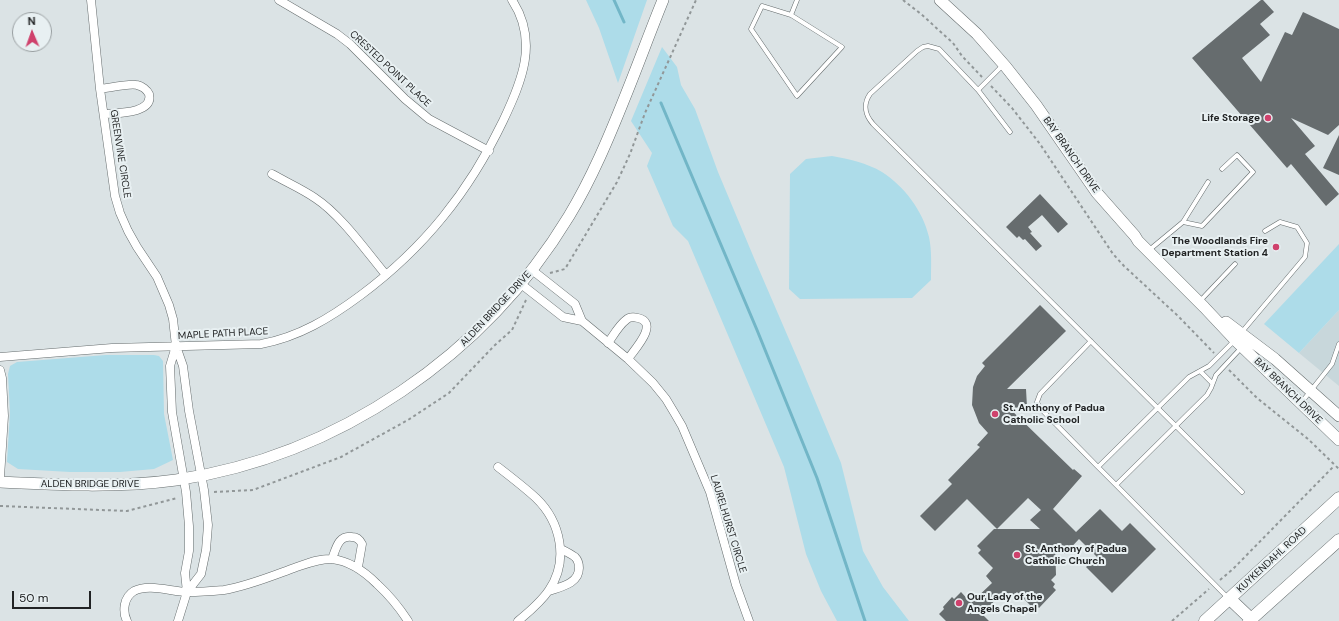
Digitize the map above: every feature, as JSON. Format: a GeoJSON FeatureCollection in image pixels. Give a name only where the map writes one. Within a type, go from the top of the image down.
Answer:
{"type":"FeatureCollection","features":[{"type":"Feature","properties":{"kind":"main road","name":"KUYKENDAHL ROAD"},"geometry":{"type":"LineString","coordinates":[[1205,621],[1230,600],[1339,498]]}},
{"type":"Feature","properties":{"kind":"main road"},"geometry":{"type":"LineString","coordinates":[[1230,600],[1250,620],[1339,540]]}},
{"type":"Feature","properties":{"kind":"street","name":"GREENVINE CIRCLE"},"geometry":{"type":"LineString","coordinates":[[91,0],[100,89],[115,196],[120,213],[137,247],[148,262],[164,290],[173,319],[176,346],[184,366],[189,411],[204,490],[208,525],[206,550],[201,574],[187,592]]}},
{"type":"Feature","properties":{"kind":"street","name":"CRESTED POINT PLACE"},"geometry":{"type":"LineString","coordinates":[[279,0],[337,34],[350,44],[405,99],[430,119],[489,151]]}},
{"type":"Feature","properties":{"kind":"street","name":"MAPLE PATH PLACE"},"geometry":{"type":"LineString","coordinates":[[0,357],[112,348],[261,344],[287,337],[322,322],[344,308],[386,275],[416,248],[438,224],[457,199],[489,151],[514,97],[524,69],[526,53],[523,22],[512,0]]}},
{"type":"Feature","properties":{"kind":"street","name":"ALDEN BRIDGE DRIVE"},"geometry":{"type":"LineString","coordinates":[[0,482],[94,486],[144,484],[184,479],[250,463],[285,451],[354,420],[386,401],[448,358],[476,332],[521,284],[570,215],[604,148],[663,0]]}},
{"type":"Feature","properties":{"kind":"street","name":"BAY BRANCH DRIVE"},"geometry":{"type":"LineString","coordinates":[[940,0],[977,34],[1004,64],[1036,105],[1097,193],[1138,241],[1339,440]]}},
{"type":"Feature","properties":{"kind":"street"},"geometry":{"type":"LineString","coordinates":[[100,89],[136,85],[144,88],[149,94],[149,100],[146,106],[139,110],[104,114]]}},
{"type":"Feature","properties":{"kind":"street"},"geometry":{"type":"LineString","coordinates":[[272,174],[316,199],[351,233],[386,275]]}},
{"type":"Feature","properties":{"kind":"street","name":"LAURELHURST CIRCLE"},"geometry":{"type":"LineString","coordinates":[[532,270],[575,304],[582,321]]}},
{"type":"Feature","properties":{"kind":"street","name":"LAURELHURST CIRCLE"},"geometry":{"type":"LineString","coordinates":[[521,284],[562,317],[582,321],[628,359],[653,383],[666,399],[682,426],[710,492],[736,585],[749,621]]}},
{"type":"Feature","properties":{"kind":"street"},"geometry":{"type":"LineString","coordinates":[[608,342],[626,320],[635,317],[642,319],[646,325],[645,335],[628,359]]}},
{"type":"Feature","properties":{"kind":"street","name":"BAY BRANCH DRIVE"},"geometry":{"type":"LineString","coordinates":[[1239,340],[1275,359],[1339,416]]}},
{"type":"Feature","properties":{"kind":"street","name":"GREENVINE CIRCLE"},"geometry":{"type":"LineString","coordinates":[[176,346],[170,366],[172,412],[186,492],[189,526],[189,551],[185,573],[187,592]]}},
{"type":"Feature","properties":{"kind":"street"},"geometry":{"type":"LineString","coordinates":[[0,370],[2,378],[4,416],[0,477]]}},
{"type":"Feature","properties":{"kind":"street"},"geometry":{"type":"LineString","coordinates":[[498,467],[537,498],[548,511],[560,541],[561,549],[557,573],[548,591],[518,621]]}},
{"type":"Feature","properties":{"kind":"street"},"geometry":{"type":"LineString","coordinates":[[332,559],[337,544],[342,538],[349,536],[356,537],[362,544],[358,567]]}},
{"type":"Feature","properties":{"kind":"street"},"geometry":{"type":"LineString","coordinates":[[548,591],[567,584],[579,574],[578,560],[561,549]]}},
{"type":"Feature","properties":{"kind":"street"},"geometry":{"type":"LineString","coordinates":[[127,621],[124,609],[129,595],[143,588],[187,592],[225,590],[242,586],[314,562],[332,559],[358,567],[386,592],[402,611],[408,621]]}},
{"type":"Feature","properties":{"kind":"street"},"geometry":{"type":"LineString","coordinates":[[178,621],[187,592]]}},
{"type":"Feature","properties":{"kind":"lane"},"geometry":{"type":"LineString","coordinates":[[790,15],[797,0]]}},
{"type":"Feature","properties":{"kind":"lane"},"geometry":{"type":"LineString","coordinates":[[762,6],[790,15],[842,47],[797,96],[751,29],[762,6]]}},
{"type":"Feature","properties":{"kind":"lane"},"geometry":{"type":"LineString","coordinates":[[1010,132],[978,90],[939,49],[932,46],[925,46],[917,51],[870,94],[866,105],[866,115],[877,129],[1242,492]]}},
{"type":"Feature","properties":{"kind":"lane"},"geometry":{"type":"LineString","coordinates":[[978,90],[1004,64]]}},
{"type":"Feature","properties":{"kind":"lane"},"geometry":{"type":"LineString","coordinates":[[1183,222],[1202,226],[1253,172],[1237,155],[1222,169]]}},
{"type":"Feature","properties":{"kind":"lane"},"geometry":{"type":"LineString","coordinates":[[1148,251],[1183,222],[1208,182]]}},
{"type":"Feature","properties":{"kind":"lane"},"geometry":{"type":"LineString","coordinates":[[1116,485],[1207,395],[1216,375],[1225,365],[1239,340],[1305,257],[1307,243],[1297,227],[1280,222],[1265,231]]}},
{"type":"Feature","properties":{"kind":"lane"},"geometry":{"type":"LineString","coordinates":[[1202,304],[1235,264]]}},
{"type":"Feature","properties":{"kind":"lane"},"geometry":{"type":"LineString","coordinates":[[1098,467],[1189,376],[1209,366],[1239,340]]}},
{"type":"Feature","properties":{"kind":"lane"},"geometry":{"type":"LineString","coordinates":[[1091,341],[1040,394],[1037,402],[1040,408],[1230,600]]}},
{"type":"Feature","properties":{"kind":"lane"},"geometry":{"type":"LineString","coordinates":[[1301,404],[1337,357],[1339,344]]}},
{"type":"Feature","properties":{"kind":"lane"},"geometry":{"type":"LineString","coordinates":[[1200,371],[1212,383]]}},
{"type":"Feature","properties":{"kind":"path"},"geometry":{"type":"LineString","coordinates":[[543,278],[549,273],[564,269],[617,182],[630,154],[645,113],[696,0]]}},
{"type":"Feature","properties":{"kind":"path"},"geometry":{"type":"LineString","coordinates":[[903,0],[953,43],[962,56],[1012,108],[1040,144],[1114,254],[1124,266],[1178,316],[1218,357]]}},
{"type":"Feature","properties":{"kind":"path"},"geometry":{"type":"LineString","coordinates":[[204,490],[216,492],[253,490],[342,457],[408,420],[448,393],[494,346],[512,330],[531,292]]}},
{"type":"Feature","properties":{"kind":"path"},"geometry":{"type":"LineString","coordinates":[[1225,365],[1257,398],[1308,439],[1334,466],[1339,469]]}},
{"type":"Feature","properties":{"kind":"path"},"geometry":{"type":"LineString","coordinates":[[1172,621],[1233,569],[1334,466]]}},
{"type":"Feature","properties":{"kind":"path"},"geometry":{"type":"LineString","coordinates":[[0,506],[127,511],[178,498],[186,492]]}},
{"type":"Feature","properties":{"kind":"shaded area"},"geometry":{"type":"Polygon","coordinates":[[[586,0],[647,0],[618,83],[599,28],[586,0]]]}},
{"type":"Feature","properties":{"kind":"shaded area"},"geometry":{"type":"Polygon","coordinates":[[[662,47],[677,67],[681,85],[695,109],[718,172],[841,463],[863,551],[883,587],[909,621],[837,621],[821,591],[806,554],[784,467],[688,241],[673,226],[647,166],[652,153],[631,121],[662,47]]]}},
{"type":"Feature","properties":{"kind":"shaded area"},"geometry":{"type":"Polygon","coordinates":[[[832,156],[858,162],[882,172],[898,184],[912,200],[922,218],[929,237],[931,253],[931,280],[912,298],[800,299],[789,289],[790,174],[806,159],[832,156]]]}},
{"type":"Feature","properties":{"kind":"shaded area"},"geometry":{"type":"Polygon","coordinates":[[[1339,244],[1339,310],[1299,353],[1264,324],[1339,244]]]}},
{"type":"Feature","properties":{"kind":"shaded area"},"geometry":{"type":"Polygon","coordinates":[[[1339,310],[1339,386],[1299,353],[1339,310]]]}},
{"type":"Feature","properties":{"kind":"shaded area"},"geometry":{"type":"Polygon","coordinates":[[[106,355],[154,355],[159,356],[163,361],[164,414],[173,460],[154,469],[120,472],[70,472],[18,469],[7,462],[10,413],[8,374],[10,366],[17,362],[106,355]]]}},
{"type":"Feature","properties":{"kind":"building"},"geometry":{"type":"Polygon","coordinates":[[[1261,0],[1263,0],[1274,12],[1260,24],[1270,35],[1242,58],[1261,82],[1285,32],[1292,35],[1303,12],[1339,29],[1339,125],[1328,135],[1291,118],[1315,146],[1305,154],[1339,194],[1326,206],[1291,164],[1287,168],[1192,58],[1261,0]]]}},
{"type":"Feature","properties":{"kind":"building"},"geometry":{"type":"Polygon","coordinates":[[[1339,135],[1339,175],[1323,168],[1339,135]]]}},
{"type":"Feature","properties":{"kind":"building"},"geometry":{"type":"Polygon","coordinates":[[[1040,194],[1068,224],[1058,233],[1042,215],[1028,227],[1032,232],[1030,233],[1042,246],[1036,251],[1025,239],[1023,240],[1019,236],[1017,238],[1006,227],[1040,194]]]}},
{"type":"Feature","properties":{"kind":"building"},"geometry":{"type":"Polygon","coordinates":[[[1040,305],[1066,331],[1007,389],[1026,389],[1027,407],[1009,408],[1073,470],[1074,469],[1082,476],[1053,509],[1076,532],[1100,509],[1122,531],[1130,523],[1156,549],[1112,593],[1086,567],[1097,557],[1079,539],[1065,554],[1055,545],[1056,575],[1051,580],[1055,584],[1053,587],[1056,590],[1039,608],[1035,604],[1032,607],[1017,592],[1009,599],[1002,593],[982,614],[989,621],[946,621],[939,614],[952,597],[954,599],[961,592],[971,603],[992,583],[986,576],[993,568],[978,553],[981,550],[977,546],[994,529],[997,529],[967,499],[935,531],[920,516],[952,484],[948,480],[980,447],[977,445],[988,433],[979,423],[972,405],[973,387],[977,376],[985,366],[982,363],[1040,305]],[[1028,498],[997,529],[1040,529],[1030,520],[1041,510],[1028,498]]]}},
{"type":"Feature","properties":{"kind":"waterway"},"geometry":{"type":"LineString","coordinates":[[614,0],[624,22]]}},
{"type":"Feature","properties":{"kind":"waterway"},"geometry":{"type":"LineString","coordinates":[[661,103],[757,330],[817,478],[865,621]]}},
{"type":"Feature","properties":{"kind":"place","name":"Life Storage"},"geometry":{"type":"Point","coordinates":[1268,118]}},
{"type":"Feature","properties":{"kind":"place","name":"The Woodlands Fire Department Station 4"},"geometry":{"type":"Point","coordinates":[1276,247]}},
{"type":"Feature","properties":{"kind":"place","name":"St. Anthony of Padua Catholic School"},"geometry":{"type":"Point","coordinates":[995,414]}},
{"type":"Feature","properties":{"kind":"place","name":"St. Anthony of Padua Catholic Church"},"geometry":{"type":"Point","coordinates":[1017,555]}},
{"type":"Feature","properties":{"kind":"place","name":"Our Lady of the Angels Chapel"},"geometry":{"type":"Point","coordinates":[959,603]}}]}
